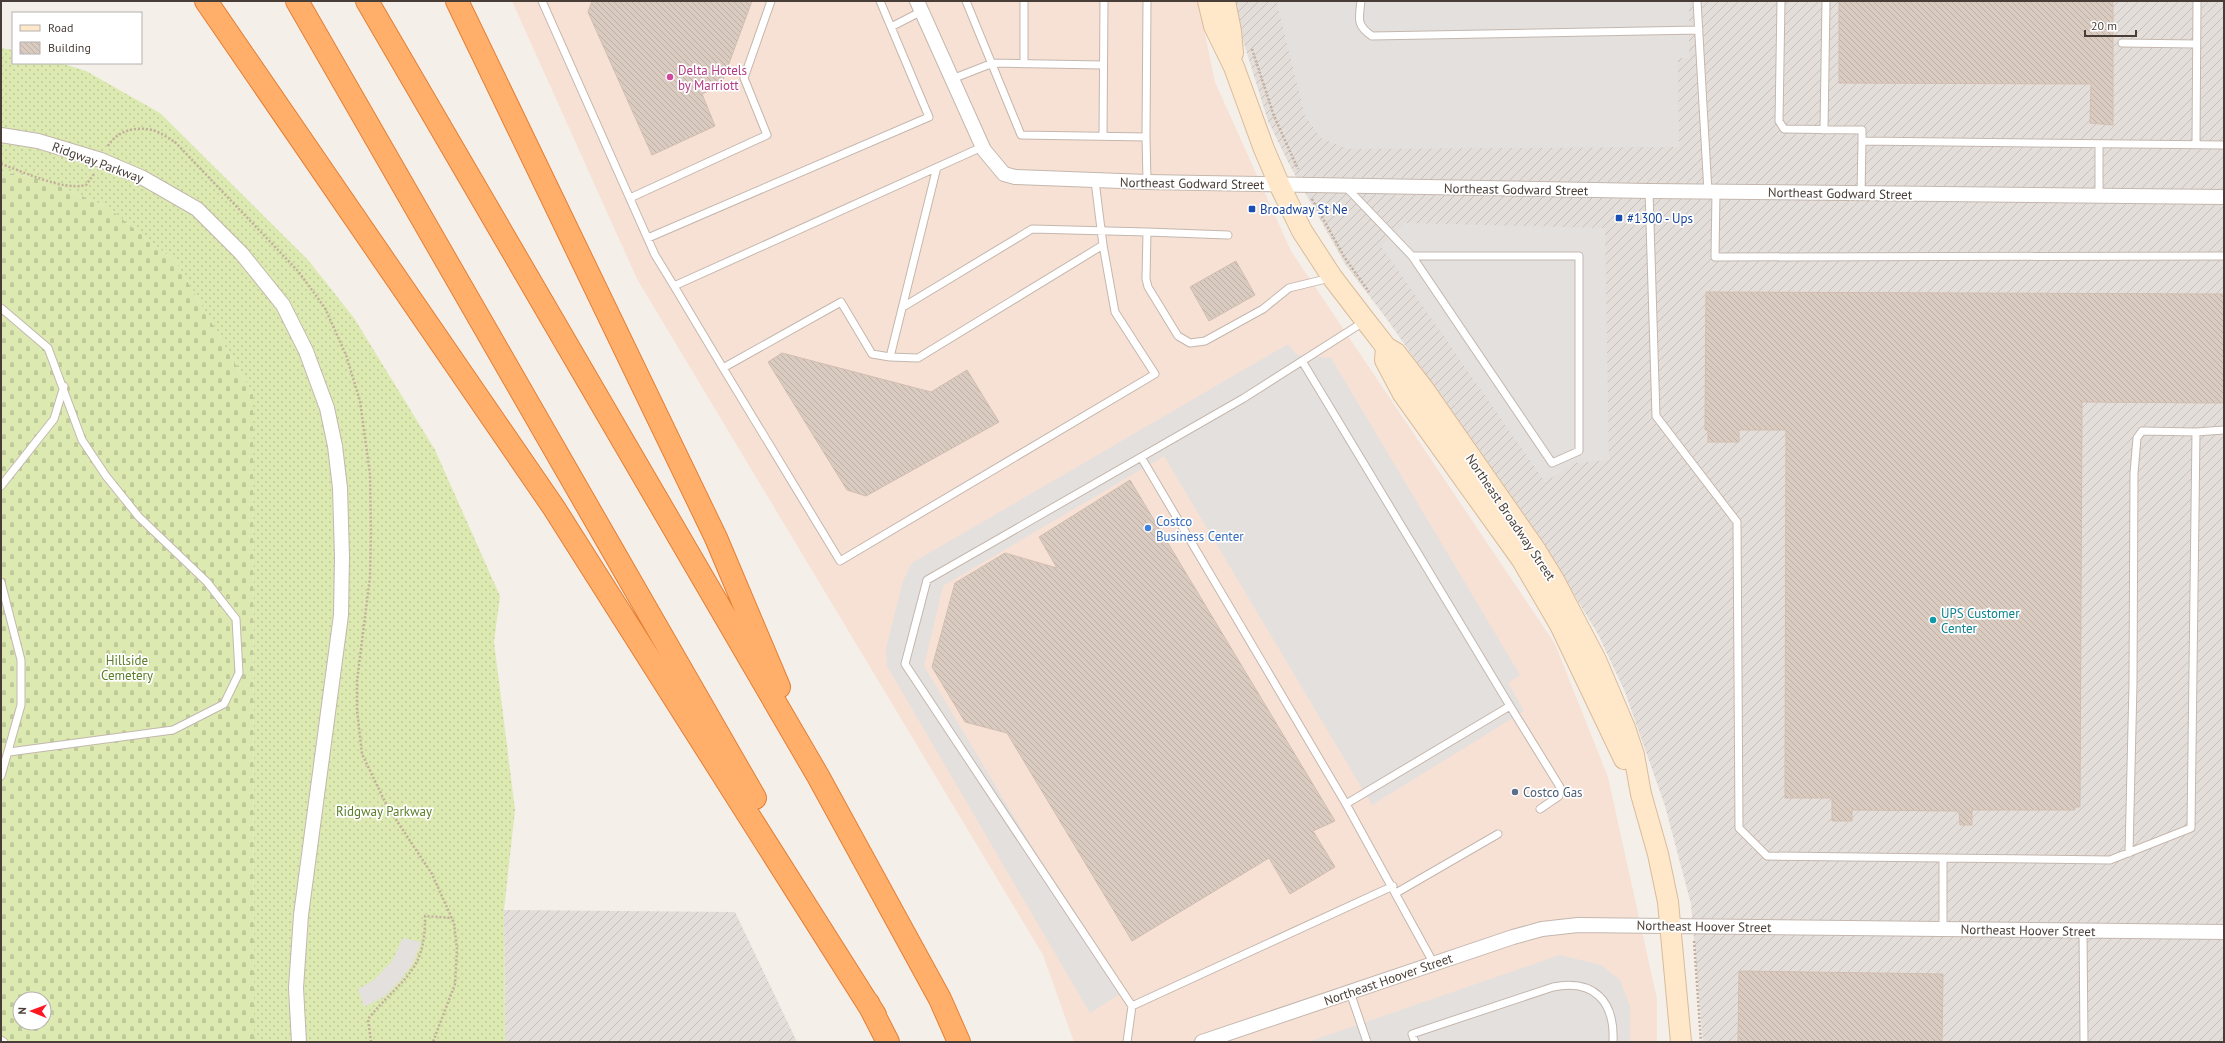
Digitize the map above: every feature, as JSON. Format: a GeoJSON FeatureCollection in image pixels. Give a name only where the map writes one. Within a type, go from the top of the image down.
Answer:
{"type":"FeatureCollection","features":[{"type":"Feature","properties":{"kind":"highway"},"geometry":{"type":"LineString","coordinates":[[206,1],[554,508],[875,1015]]}},
{"type":"Feature","properties":{"kind":"highway"},"geometry":{"type":"LineString","coordinates":[[297,1],[541,428],[713,724],[875,1015],[888,1042]]}},
{"type":"Feature","properties":{"kind":"highway"},"geometry":{"type":"LineString","coordinates":[[367,1],[818,776],[940,999],[959,1042]]}},
{"type":"Feature","properties":{"kind":"highway"},"geometry":{"type":"LineString","coordinates":[[457,1],[716,538],[818,776]]}},
{"type":"Feature","properties":{"kind":"main road","name":"Northeast Broadway Street"},"geometry":{"type":"LineString","coordinates":[[1208,1],[1214,26],[1234,67],[1252,121],[1278,184],[1302,231],[1332,277],[1365,320],[1386,347],[1396,352],[1423,388],[1535,549],[1554,580],[1596,660],[1623,722],[1634,755],[1641,794],[1658,854],[1668,902],[1671,926],[1681,1042]]}},
{"type":"Feature","properties":{"kind":"main road","name":"Northeast Broadway Street"},"geometry":{"type":"LineString","coordinates":[[1225,1],[1231,31],[1234,67]]}},
{"type":"Feature","properties":{"kind":"street","name":"Northeast Godward Street"},"geometry":{"type":"LineString","coordinates":[[919,6],[982,147],[994,164],[1004,174],[1015,177],[1095,181],[1344,186],[1861,194],[2224,197]]}},
{"type":"Feature","properties":{"kind":"street","name":"Ridgway Parkway"},"geometry":{"type":"LineString","coordinates":[[1,135],[38,141],[101,160],[143,178],[197,209],[242,254],[283,305],[306,351],[327,408],[335,446],[340,488],[342,557],[341,615],[301,915],[296,988],[299,1042]]}},
{"type":"Feature","properties":{"kind":"street","name":"Northeast Hoover Street"},"geometry":{"type":"LineString","coordinates":[[1206,1041],[1513,937],[1558,927],[1578,925],[2224,932]]}},
{"type":"Feature","properties":{"kind":"lane"},"geometry":{"type":"LineString","coordinates":[[542,1],[648,238],[674,286],[840,561],[1155,374],[1115,312],[1103,245],[1095,181]]}},
{"type":"Feature","properties":{"kind":"lane"},"geometry":{"type":"LineString","coordinates":[[630,198],[767,135],[744,78],[771,1]]}},
{"type":"Feature","properties":{"kind":"lane"},"geometry":{"type":"LineString","coordinates":[[648,238],[929,116],[880,1]]}},
{"type":"Feature","properties":{"kind":"lane"},"geometry":{"type":"LineString","coordinates":[[966,1],[993,63],[1021,135],[1146,138]]}},
{"type":"Feature","properties":{"kind":"lane"},"geometry":{"type":"LineString","coordinates":[[1024,1],[1024,64]]}},
{"type":"Feature","properties":{"kind":"lane"},"geometry":{"type":"LineString","coordinates":[[1104,1],[1104,136]]}},
{"type":"Feature","properties":{"kind":"lane"},"geometry":{"type":"LineString","coordinates":[[1147,1],[1147,182]]}},
{"type":"Feature","properties":{"kind":"lane"},"geometry":{"type":"LineString","coordinates":[[1361,1],[1359,19],[1362,28],[1372,36],[1699,30]]}},
{"type":"Feature","properties":{"kind":"lane"},"geometry":{"type":"LineString","coordinates":[[1697,1],[1712,192],[1715,257],[2224,256]]}},
{"type":"Feature","properties":{"kind":"lane"},"geometry":{"type":"LineString","coordinates":[[1781,1],[1779,121],[1784,129],[1862,130],[1861,194]]}},
{"type":"Feature","properties":{"kind":"lane"},"geometry":{"type":"LineString","coordinates":[[1824,130],[1826,1]]}},
{"type":"Feature","properties":{"kind":"lane"},"geometry":{"type":"LineString","coordinates":[[2196,144],[2197,1]]}},
{"type":"Feature","properties":{"kind":"lane"},"geometry":{"type":"LineString","coordinates":[[891,27],[919,6]]}},
{"type":"Feature","properties":{"kind":"lane"},"geometry":{"type":"LineString","coordinates":[[2122,43],[2196,44]]}},
{"type":"Feature","properties":{"kind":"lane"},"geometry":{"type":"LineString","coordinates":[[952,79],[993,63],[1103,65]]}},
{"type":"Feature","properties":{"kind":"lane"},"geometry":{"type":"LineString","coordinates":[[1862,141],[2224,145]]}},
{"type":"Feature","properties":{"kind":"lane"},"geometry":{"type":"LineString","coordinates":[[2099,144],[2099,196]]}},
{"type":"Feature","properties":{"kind":"lane"},"geometry":{"type":"LineString","coordinates":[[674,286],[982,147]]}},
{"type":"Feature","properties":{"kind":"lane"},"geometry":{"type":"LineString","coordinates":[[890,357],[937,167]]}},
{"type":"Feature","properties":{"kind":"lane"},"geometry":{"type":"LineString","coordinates":[[1344,186],[1412,256],[1552,463],[1579,451],[1579,256],[1412,256]]}},
{"type":"Feature","properties":{"kind":"lane"},"geometry":{"type":"LineString","coordinates":[[1650,191],[1656,416],[1737,522],[1739,828],[1767,856],[2110,860],[2191,828],[2196,432]]}},
{"type":"Feature","properties":{"kind":"lane"},"geometry":{"type":"LineString","coordinates":[[903,307],[1032,229],[1228,235]]}},
{"type":"Feature","properties":{"kind":"lane"},"geometry":{"type":"LineString","coordinates":[[1147,232],[1146,279],[1148,287],[1178,336],[1190,343],[1198,343],[1212,338],[1263,309],[1289,288],[1314,283],[1332,277]]}},
{"type":"Feature","properties":{"kind":"lane"},"geometry":{"type":"LineString","coordinates":[[723,368],[841,302],[872,354],[890,357],[918,358],[1103,245]]}},
{"type":"Feature","properties":{"kind":"lane"},"geometry":{"type":"LineString","coordinates":[[1,308],[48,348],[64,386],[82,440],[106,476],[139,516],[207,582],[236,619],[239,673],[224,704],[173,730],[9,752]]}},
{"type":"Feature","properties":{"kind":"lane"},"geometry":{"type":"LineString","coordinates":[[1127,1042],[1132,1006],[905,664],[927,580],[1244,398],[1365,320]]}},
{"type":"Feature","properties":{"kind":"lane"},"geometry":{"type":"LineString","coordinates":[[1302,361],[1560,787],[1559,796],[1540,809]]}},
{"type":"Feature","properties":{"kind":"lane"},"geometry":{"type":"LineString","coordinates":[[1,486],[54,419],[64,386]]}},
{"type":"Feature","properties":{"kind":"lane"},"geometry":{"type":"LineString","coordinates":[[2129,853],[2133,684],[2134,473],[2136,438],[2142,431],[2196,432],[2224,430]]}},
{"type":"Feature","properties":{"kind":"lane"},"geometry":{"type":"LineString","coordinates":[[1141,457],[1346,804],[1395,890],[1434,964]]}},
{"type":"Feature","properties":{"kind":"lane"},"geometry":{"type":"LineString","coordinates":[[1,582],[21,660],[21,705],[1,776]]}},
{"type":"Feature","properties":{"kind":"lane"},"geometry":{"type":"LineString","coordinates":[[1346,804],[1510,706]]}},
{"type":"Feature","properties":{"kind":"lane"},"geometry":{"type":"LineString","coordinates":[[1132,1006],[1395,890],[1498,834]]}},
{"type":"Feature","properties":{"kind":"lane"},"geometry":{"type":"LineString","coordinates":[[1942,929],[1943,858]]}},
{"type":"Feature","properties":{"kind":"lane"},"geometry":{"type":"LineString","coordinates":[[2083,930],[2084,1042]]}},
{"type":"Feature","properties":{"kind":"lane"},"geometry":{"type":"LineString","coordinates":[[1415,1042],[1412,1034],[1553,987],[1571,985],[1590,988],[1601,997],[1608,1010],[1614,1031],[1613,1042]]}},
{"type":"Feature","properties":{"kind":"lane"},"geometry":{"type":"LineString","coordinates":[[1350,992],[1367,1042]]}},
{"type":"Feature","properties":{"kind":"path"},"geometry":{"type":"LineString","coordinates":[[1,164],[58,184],[76,188],[86,185],[97,169]]}},
{"type":"Feature","properties":{"kind":"path"},"geometry":{"type":"LineString","coordinates":[[372,1042],[368,1019],[404,982],[418,962],[426,938],[426,916],[452,918]]}},
{"type":"Feature","properties":{"kind":"shaded area"},"geometry":{"type":"Polygon","coordinates":[[[512,1],[1198,1],[1215,82],[1291,251],[1555,644],[1608,777],[1657,999],[1657,1042],[1074,1042],[1043,955],[637,279],[512,1]]]}},
{"type":"Feature","properties":{"kind":"shaded area"},"geometry":{"type":"Polygon","coordinates":[[[1233,1],[2224,1],[2224,1042],[1703,1042],[1691,904],[1665,806],[1625,692],[1598,634],[1532,526],[1386,318],[1345,264],[1289,164],[1268,121],[1236,18],[1233,1]]]}},
{"type":"Feature","properties":{"kind":"shaded area"},"geometry":{"type":"Polygon","coordinates":[[[1278,1],[1689,1],[1689,58],[1678,58],[1679,147],[1347,149],[1321,138],[1305,116],[1277,4],[1278,1]]]}},
{"type":"Feature","properties":{"kind":"shaded area"},"geometry":{"type":"Polygon","coordinates":[[[1405,223],[1605,228],[1609,460],[1576,463],[1545,482],[1381,246],[1405,223]]]}},
{"type":"Feature","properties":{"kind":"shaded area"},"geometry":{"type":"Polygon","coordinates":[[[1288,344],[1297,355],[1331,358],[1520,675],[1508,683],[1524,711],[1372,805],[1164,456],[943,586],[924,666],[1120,994],[1090,1013],[887,666],[886,649],[903,581],[912,563],[1288,344]]]}},
{"type":"Feature","properties":{"kind":"shaded area"},"geometry":{"type":"Polygon","coordinates":[[[504,910],[735,912],[797,1042],[505,1042],[504,910]]]}},
{"type":"Feature","properties":{"kind":"shaded area"},"geometry":{"type":"Polygon","coordinates":[[[403,938],[421,942],[413,963],[400,981],[384,997],[364,1007],[358,989],[374,980],[392,961],[403,938]]]}},
{"type":"Feature","properties":{"kind":"shaded area"},"geometry":{"type":"Polygon","coordinates":[[[1560,955],[1601,965],[1620,980],[1630,1006],[1630,1042],[1308,1042],[1560,955]]]}},
{"type":"Feature","properties":{"kind":"green space","name":"Ridgway Parkway"},"geometry":{"type":"Polygon","coordinates":[[[1,48],[12,50],[12,64],[64,64],[86,71],[160,113],[308,260],[354,318],[435,450],[500,596],[494,642],[515,810],[504,910],[505,1042],[254,1042],[253,394],[176,262],[107,207],[40,178],[1,172],[1,48]]]}},
{"type":"Feature","properties":{"kind":"green space","name":"Hillside Cemetery"},"geometry":{"type":"Polygon","coordinates":[[[1,172],[40,178],[107,207],[176,262],[253,394],[254,1042],[1,1042],[1,172]]]}},
{"type":"Feature","properties":{"kind":"building","name":"Delta Hotels by Marriott"},"geometry":{"type":"Polygon","coordinates":[[[592,1],[752,1],[721,85],[702,94],[715,126],[652,155],[588,12],[592,1]]]}},
{"type":"Feature","properties":{"kind":"building"},"geometry":{"type":"Polygon","coordinates":[[[1839,1],[2113,1],[2113,125],[2090,123],[2091,84],[1839,83],[1839,1]]]}},
{"type":"Feature","properties":{"kind":"building"},"geometry":{"type":"Polygon","coordinates":[[[1236,261],[1255,295],[1209,321],[1190,287],[1236,261]]]}},
{"type":"Feature","properties":{"kind":"building","name":"UPS Customer Center"},"geometry":{"type":"Polygon","coordinates":[[[1706,292],[2224,294],[2224,403],[2082,402],[2080,807],[2075,807],[2075,810],[1972,810],[1972,825],[1960,825],[1959,811],[1852,810],[1852,821],[1832,821],[1832,798],[1785,798],[1786,430],[1739,430],[1739,442],[1708,442],[1708,430],[1705,430],[1706,292]]]}},
{"type":"Feature","properties":{"kind":"building"},"geometry":{"type":"Polygon","coordinates":[[[782,353],[931,392],[967,370],[999,422],[866,496],[847,490],[768,362],[782,353]]]}},
{"type":"Feature","properties":{"kind":"building"},"geometry":{"type":"Polygon","coordinates":[[[1130,480],[1335,821],[1313,831],[1335,867],[1290,894],[1269,858],[1132,941],[1007,733],[965,722],[932,667],[955,583],[1005,553],[1057,568],[1039,537],[1130,480]]]}},
{"type":"Feature","properties":{"kind":"building"},"geometry":{"type":"Polygon","coordinates":[[[1739,971],[1943,974],[1942,1042],[1738,1042],[1739,971]]]}},
{"type":"Feature","properties":{"kind":"place","name":"Delta Hotels by Marriott"},"geometry":{"type":"Point","coordinates":[670,77]}},
{"type":"Feature","properties":{"kind":"place","name":"Broadway St Ne"},"geometry":{"type":"Point","coordinates":[1252,209]}},
{"type":"Feature","properties":{"kind":"place","name":"#1300 - Ups"},"geometry":{"type":"Point","coordinates":[1619,218]}},
{"type":"Feature","properties":{"kind":"place","name":"Costco Business Center"},"geometry":{"type":"Point","coordinates":[1148,528]}},
{"type":"Feature","properties":{"kind":"place","name":"UPS Customer Center"},"geometry":{"type":"Point","coordinates":[1933,620]}},
{"type":"Feature","properties":{"kind":"place","name":"Costco Gas"},"geometry":{"type":"Point","coordinates":[1515,792]}}]}
